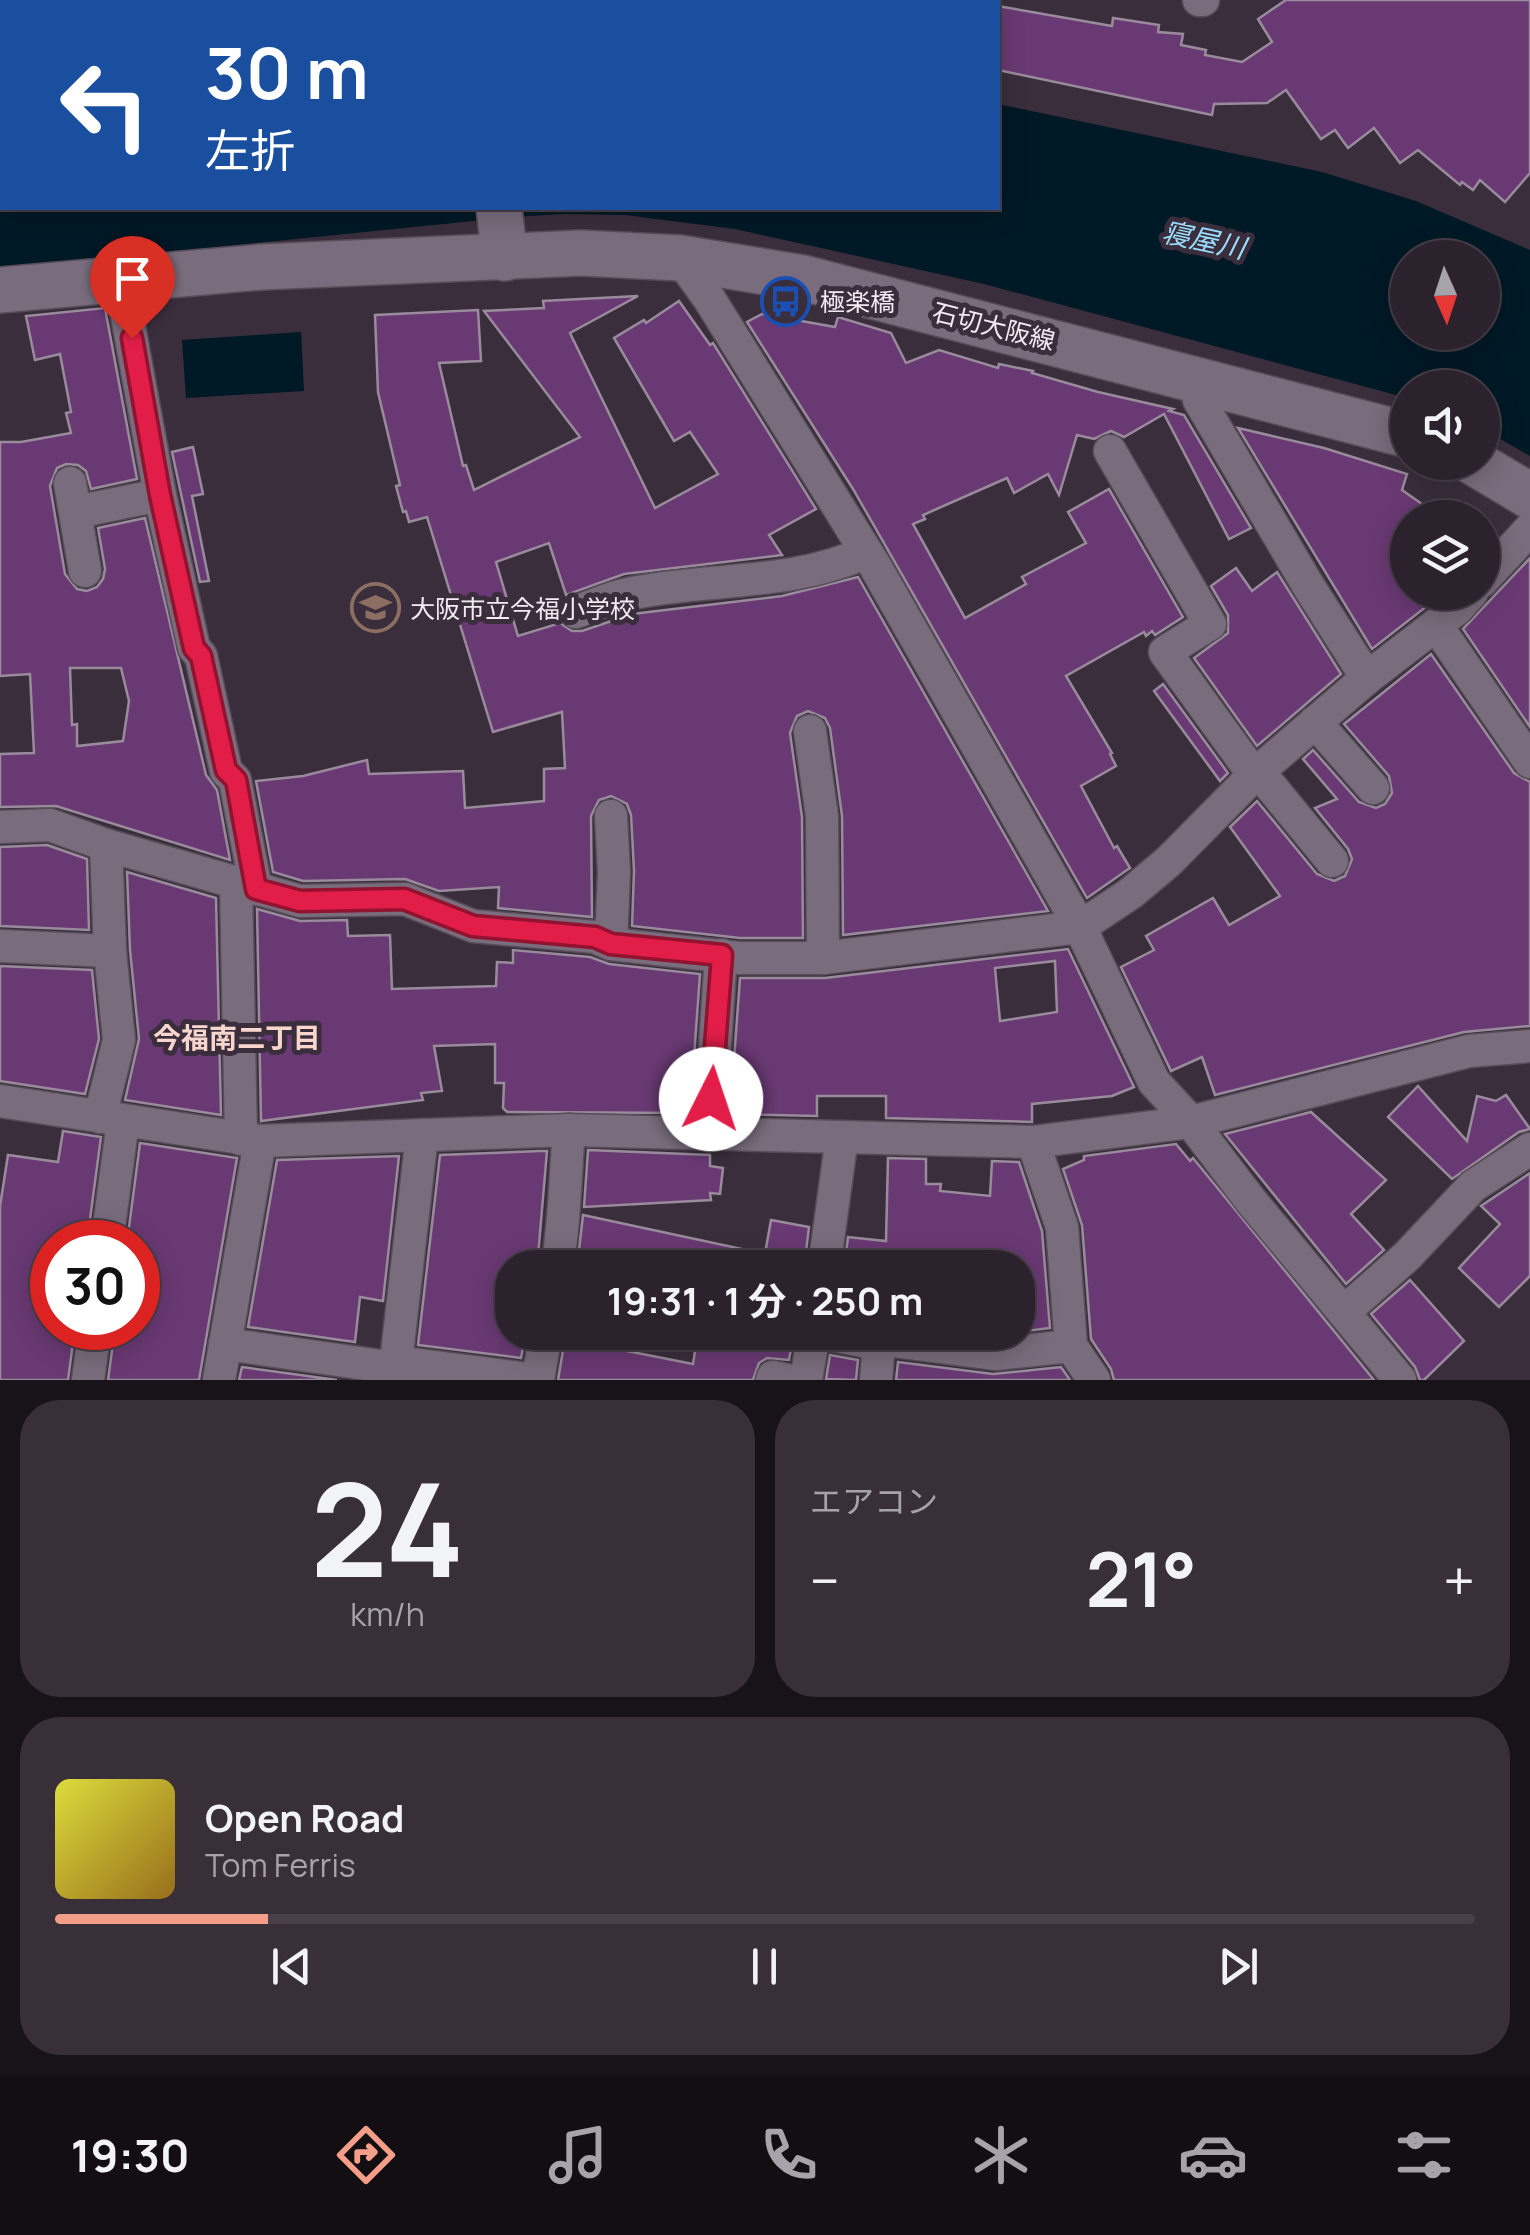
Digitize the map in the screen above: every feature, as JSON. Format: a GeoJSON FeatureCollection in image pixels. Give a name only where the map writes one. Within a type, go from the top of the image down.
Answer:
{"type":"FeatureCollection","features":[{"type":"Feature","properties":{"kind":"main road","name":"石切大阪線"},"geometry":{"type":"LineString","coordinates":[[0,290],[262,267],[502,231],[581,254],[680,258],[770,271],[1390,430]]}},
{"type":"Feature","properties":{"kind":"main road"},"geometry":{"type":"LineString","coordinates":[[1500,478],[1530,496]]}},
{"type":"Feature","properties":{"kind":"street"},"geometry":{"type":"LineString","coordinates":[[680,258],[866,552],[1080,927],[1154,1082],[1191,1122],[1251,1201],[1400,1380]]}},
{"type":"Feature","properties":{"kind":"street"},"geometry":{"type":"LineString","coordinates":[[120,278],[160,495],[194,648],[201,656],[226,770],[236,780],[246,886],[251,1140],[219,1380]]}},
{"type":"Feature","properties":{"kind":"street"},"geometry":{"type":"LineString","coordinates":[[1199,400],[1367,678]]}},
{"type":"Feature","properties":{"kind":"street"},"geometry":{"type":"LineString","coordinates":[[1110,451],[1210,624],[1165,652],[1256,772],[1332,861]]}},
{"type":"Feature","properties":{"kind":"street"},"geometry":{"type":"LineString","coordinates":[[85,571],[73,497],[160,495]]}},
{"type":"Feature","properties":{"kind":"street"},"geometry":{"type":"LineString","coordinates":[[1500,562],[1530,529]]}},
{"type":"Feature","properties":{"kind":"street"},"geometry":{"type":"LineString","coordinates":[[576,612],[627,594],[724,584],[839,565],[866,552]]}},
{"type":"Feature","properties":{"kind":"street"},"geometry":{"type":"LineString","coordinates":[[0,827],[50,825],[106,846],[300,901],[404,899],[473,926],[595,937],[611,944],[739,958],[823,958],[1080,927],[1131,894],[1256,772],[1452,610]]}},
{"type":"Feature","properties":{"kind":"street"},"geometry":{"type":"LineString","coordinates":[[1436,625],[1530,762]]}},
{"type":"Feature","properties":{"kind":"street"},"geometry":{"type":"LineString","coordinates":[[1315,722],[1374,788]]}},
{"type":"Feature","properties":{"kind":"street"},"geometry":{"type":"LineString","coordinates":[[810,731],[822,816],[823,958]]}},
{"type":"Feature","properties":{"kind":"street"},"geometry":{"type":"LineString","coordinates":[[611,816],[611,944]]}},
{"type":"Feature","properties":{"kind":"street"},"geometry":{"type":"LineString","coordinates":[[106,846],[110,951],[119,1040],[108,1220]]}},
{"type":"Feature","properties":{"kind":"street"},"geometry":{"type":"LineString","coordinates":[[0,946],[110,951]]}},
{"type":"Feature","properties":{"kind":"street"},"geometry":{"type":"LineString","coordinates":[[709,1134],[722,955]]}},
{"type":"Feature","properties":{"kind":"street"},"geometry":{"type":"LineString","coordinates":[[1,1110],[112,1119],[251,1140],[569,1130],[1033,1142],[1191,1122],[1469,1051],[1530,1046]]}},
{"type":"Feature","properties":{"kind":"street"},"geometry":{"type":"LineString","coordinates":[[560,1250],[569,1130]]}},
{"type":"Feature","properties":{"kind":"street"},"geometry":{"type":"LineString","coordinates":[[395,1370],[422,1134]]}},
{"type":"Feature","properties":{"kind":"street"},"geometry":{"type":"LineString","coordinates":[[826,1250],[842,1137]]}},
{"type":"Feature","properties":{"kind":"street"},"geometry":{"type":"LineString","coordinates":[[1033,1142],[1062,1228],[1072,1346],[1094,1380]]}},
{"type":"Feature","properties":{"kind":"street"},"geometry":{"type":"LineString","coordinates":[[1344,1312],[1407,1256],[1473,1186],[1530,1149]]}},
{"type":"Feature","properties":{"kind":"street"},"geometry":{"type":"LineString","coordinates":[[225,1344],[395,1370],[537,1380],[543,1350]]}},
{"type":"Feature","properties":{"kind":"street"},"geometry":{"type":"LineString","coordinates":[[917,1350],[969,1366],[995,1354],[1072,1346]]}},
{"type":"Feature","properties":{"kind":"street"},"geometry":{"type":"LineString","coordinates":[[88,1380],[93,1350]]}},
{"type":"Feature","properties":{"kind":"street"},"geometry":{"type":"LineString","coordinates":[[806,1380],[812,1350]]}},
{"type":"Feature","properties":{"kind":"street"},"geometry":{"type":"LineString","coordinates":[[876,1380],[878,1350]]}},
{"type":"Feature","properties":{"kind":"street"},"geometry":{"type":"LineString","coordinates":[[772,1380],[787,1380]]}},
{"type":"Feature","properties":{"kind":"water","name":"寝屋川"},"geometry":{"type":"Polygon","coordinates":[[[1000,104],[1322,172],[1416,201],[1530,250],[1530,456],[1500,439],[1500,370],[1390,370],[1390,393],[984,284],[735,229],[625,215],[512,217],[0,269],[0,210],[1000,210],[1000,104]]]}},
{"type":"Feature","properties":{"kind":"water"},"geometry":{"type":"Polygon","coordinates":[[[301,332],[304,391],[186,398],[182,340],[301,332]]]}},
{"type":"Feature","properties":{"kind":"building"},"geometry":{"type":"Polygon","coordinates":[[[1286,0],[1530,0],[1530,173],[1505,202],[1480,180],[1473,190],[1462,182],[1460,185],[1418,150],[1400,163],[1374,128],[1348,148],[1335,130],[1321,139],[1286,90],[1267,103],[1214,104],[1212,115],[1000,70],[1000,6],[1112,26],[1113,18],[1159,25],[1158,32],[1183,34],[1181,45],[1206,50],[1205,55],[1242,62],[1272,42],[1258,19],[1286,0]]]}},
{"type":"Feature","properties":{"kind":"building"},"geometry":{"type":"Polygon","coordinates":[[[638,296],[570,333],[655,508],[718,474],[690,432],[674,441],[614,338],[679,301],[710,345],[713,343],[816,509],[769,535],[782,555],[624,574],[566,595],[549,543],[496,562],[518,636],[560,623],[572,631],[582,631],[632,614],[782,596],[858,577],[1048,911],[843,935],[842,816],[830,728],[825,718],[808,711],[797,716],[790,733],[802,817],[803,938],[740,938],[632,926],[631,815],[627,804],[611,796],[599,800],[591,816],[592,917],[498,908],[499,887],[439,891],[405,879],[303,881],[273,872],[256,781],[303,776],[367,760],[369,774],[463,771],[465,808],[544,801],[544,769],[565,768],[562,712],[493,732],[427,517],[409,522],[406,511],[403,512],[378,392],[375,315],[478,310],[481,361],[439,363],[463,466],[466,465],[474,490],[580,437],[484,311],[544,308],[543,301],[638,296]]]}},
{"type":"Feature","properties":{"kind":"building"},"geometry":{"type":"Polygon","coordinates":[[[105,308],[137,479],[91,489],[86,471],[78,465],[57,468],[50,486],[65,574],[77,589],[97,587],[105,569],[98,528],[145,518],[206,775],[217,790],[230,860],[56,806],[0,807],[0,754],[34,753],[30,674],[0,676],[0,442],[71,433],[60,354],[35,360],[26,316],[105,308]],[[70,668],[72,725],[77,724],[77,746],[123,741],[129,701],[121,668],[70,668]]]}},
{"type":"Feature","properties":{"kind":"building"},"geometry":{"type":"Polygon","coordinates":[[[762,314],[835,327],[838,317],[891,333],[906,363],[939,350],[998,368],[999,364],[1033,371],[1098,392],[1173,409],[1169,411],[1184,415],[1251,528],[1229,539],[1164,414],[1124,437],[1111,431],[1094,439],[1077,435],[1059,495],[1048,474],[1014,493],[1007,478],[923,515],[925,519],[913,524],[965,618],[1026,584],[1022,577],[1086,543],[1068,512],[1109,489],[1183,617],[1155,635],[1152,631],[1146,636],[1144,632],[1066,676],[1116,766],[1081,786],[1114,848],[1117,846],[1130,868],[1087,898],[853,489],[747,322],[762,314]]]}},
{"type":"Feature","properties":{"kind":"building"},"geometry":{"type":"Polygon","coordinates":[[[1238,428],[1324,448],[1390,469],[1390,480],[1405,480],[1402,490],[1416,500],[1390,500],[1390,610],[1422,610],[1372,649],[1238,428]]]}},
{"type":"Feature","properties":{"kind":"building"},"geometry":{"type":"Polygon","coordinates":[[[193,447],[203,494],[192,496],[209,581],[200,582],[172,452],[193,447]]]}},
{"type":"Feature","properties":{"kind":"building"},"geometry":{"type":"Polygon","coordinates":[[[1530,558],[1530,727],[1463,629],[1481,610],[1500,610],[1500,590],[1530,558]]]}},
{"type":"Feature","properties":{"kind":"building"},"geometry":{"type":"Polygon","coordinates":[[[1236,568],[1252,591],[1277,572],[1341,674],[1257,746],[1194,658],[1228,633],[1228,615],[1211,586],[1236,568]]]}},
{"type":"Feature","properties":{"kind":"building"},"geometry":{"type":"Polygon","coordinates":[[[1431,654],[1514,773],[1530,782],[1530,1026],[1464,1032],[1215,1095],[1202,1057],[1171,1071],[1121,967],[1154,950],[1146,936],[1213,898],[1229,925],[1280,896],[1230,827],[1257,801],[1317,874],[1334,881],[1345,876],[1352,859],[1348,849],[1315,808],[1337,799],[1303,759],[1313,750],[1359,802],[1376,808],[1385,804],[1392,793],[1389,776],[1344,724],[1431,654]]]}},
{"type":"Feature","properties":{"kind":"building"},"geometry":{"type":"Polygon","coordinates":[[[1163,684],[1228,773],[1220,781],[1154,691],[1163,684]]]}},
{"type":"Feature","properties":{"kind":"building"},"geometry":{"type":"Polygon","coordinates":[[[47,845],[87,859],[89,930],[0,926],[0,847],[47,845]]]}},
{"type":"Feature","properties":{"kind":"building"},"geometry":{"type":"Polygon","coordinates":[[[127,872],[216,898],[221,1115],[125,1100],[139,1039],[127,872]]]}},
{"type":"Feature","properties":{"kind":"building"},"geometry":{"type":"Polygon","coordinates":[[[257,909],[300,921],[347,920],[348,936],[390,935],[392,989],[496,986],[497,962],[513,963],[513,950],[700,974],[690,1113],[507,1112],[503,1108],[504,1083],[495,1083],[495,1044],[434,1046],[442,1091],[421,1093],[423,1100],[261,1121],[257,909]]]}},
{"type":"Feature","properties":{"kind":"building"},"geometry":{"type":"Polygon","coordinates":[[[1068,949],[1134,1087],[1112,1096],[1032,1104],[1032,1122],[886,1118],[886,1096],[817,1096],[817,1116],[730,1114],[740,978],[825,978],[1068,949]],[[1055,961],[995,968],[1000,1021],[1057,1012],[1055,961]]]}},
{"type":"Feature","properties":{"kind":"building"},"geometry":{"type":"Polygon","coordinates":[[[0,966],[92,970],[99,1039],[85,1094],[0,1081],[0,966]]]}},
{"type":"Feature","properties":{"kind":"building"},"geometry":{"type":"Polygon","coordinates":[[[1418,1086],[1467,1141],[1477,1096],[1496,1101],[1506,1095],[1530,1129],[1519,1132],[1452,1179],[1388,1117],[1418,1086]]]}},
{"type":"Feature","properties":{"kind":"building"},"geometry":{"type":"Polygon","coordinates":[[[1311,1112],[1386,1180],[1351,1214],[1384,1250],[1346,1284],[1225,1134],[1311,1112]]]}},
{"type":"Feature","properties":{"kind":"building"},"geometry":{"type":"Polygon","coordinates":[[[63,1131],[101,1137],[90,1220],[30,1220],[30,1350],[72,1350],[68,1380],[0,1380],[0,1206],[8,1155],[58,1162],[63,1131]]]}},
{"type":"Feature","properties":{"kind":"building"},"geometry":{"type":"Polygon","coordinates":[[[140,1143],[237,1158],[199,1380],[108,1380],[112,1350],[160,1350],[160,1220],[130,1220],[140,1143]]]}},
{"type":"Feature","properties":{"kind":"building"},"geometry":{"type":"Polygon","coordinates":[[[1176,1144],[1190,1161],[1193,1158],[1374,1380],[1114,1380],[1091,1339],[1082,1225],[1063,1169],[1084,1160],[1084,1156],[1176,1144]]]}},
{"type":"Feature","properties":{"kind":"building"},"geometry":{"type":"Polygon","coordinates":[[[588,1150],[710,1155],[710,1166],[723,1168],[720,1194],[710,1193],[711,1200],[584,1207],[588,1150]]]}},
{"type":"Feature","properties":{"kind":"building"},"geometry":{"type":"Polygon","coordinates":[[[547,1151],[539,1250],[495,1250],[495,1350],[523,1350],[521,1358],[418,1345],[440,1155],[547,1151]]]}},
{"type":"Feature","properties":{"kind":"building"},"geometry":{"type":"Polygon","coordinates":[[[399,1156],[383,1301],[360,1297],[355,1342],[248,1327],[277,1160],[399,1156]]]}},
{"type":"Feature","properties":{"kind":"building"},"geometry":{"type":"Polygon","coordinates":[[[888,1158],[926,1159],[926,1184],[941,1184],[940,1191],[990,1196],[992,1161],[1019,1162],[1042,1231],[1050,1328],[1035,1330],[1035,1250],[846,1250],[848,1237],[886,1241],[888,1158]]]}},
{"type":"Feature","properties":{"kind":"building"},"geometry":{"type":"Polygon","coordinates":[[[1530,1173],[1530,1276],[1499,1307],[1459,1268],[1500,1224],[1481,1206],[1530,1173]]]}},
{"type":"Feature","properties":{"kind":"building"},"geometry":{"type":"Polygon","coordinates":[[[583,1215],[746,1250],[579,1250],[583,1215]]]}},
{"type":"Feature","properties":{"kind":"building"},"geometry":{"type":"Polygon","coordinates":[[[771,1220],[809,1227],[806,1250],[766,1250],[771,1220]]]}},
{"type":"Feature","properties":{"kind":"building"},"geometry":{"type":"Polygon","coordinates":[[[1410,1280],[1464,1341],[1424,1380],[1420,1380],[1415,1367],[1371,1314],[1410,1280]]]}},
{"type":"Feature","properties":{"kind":"building"},"geometry":{"type":"Polygon","coordinates":[[[563,1350],[627,1350],[693,1364],[695,1350],[791,1350],[789,1360],[767,1358],[759,1363],[753,1380],[558,1380],[563,1350]]]}},
{"type":"Feature","properties":{"kind":"building"},"geometry":{"type":"Polygon","coordinates":[[[830,1355],[858,1360],[856,1380],[826,1379],[830,1355]]]}},
{"type":"Feature","properties":{"kind":"building"},"geometry":{"type":"Polygon","coordinates":[[[898,1362],[993,1374],[1061,1367],[1070,1380],[896,1380],[898,1362]]]}},
{"type":"Feature","properties":{"kind":"building"},"geometry":{"type":"Polygon","coordinates":[[[242,1367],[337,1380],[239,1380],[242,1367]]]}},
{"type":"Feature","properties":{"kind":"place","name":"極楽橋"},"geometry":{"type":"Point","coordinates":[785,301]}},
{"type":"Feature","properties":{"kind":"place","name":"大阪市立今福小学校"},"geometry":{"type":"Point","coordinates":[375,608]}},
{"type":"Feature","properties":{"kind":"district","name":"今福南二丁目"},"geometry":{"type":"Point","coordinates":[237,1037]}},
{"type":"Feature","properties":{"kind":"route"},"geometry":{"type":"LineString","coordinates":[[132,338],[160,495],[194,648],[201,656],[226,770],[236,780],[256,889],[300,901],[404,899],[473,926],[595,937],[611,944],[722,955],[711,1099]]}}]}
